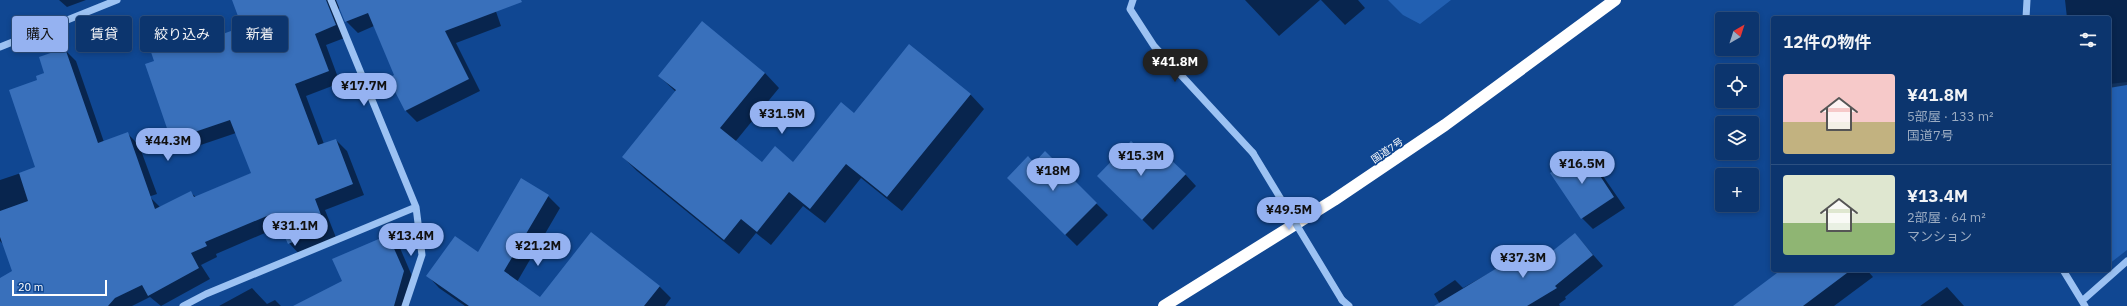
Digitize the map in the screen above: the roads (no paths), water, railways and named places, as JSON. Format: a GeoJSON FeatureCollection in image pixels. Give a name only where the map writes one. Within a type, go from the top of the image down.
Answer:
{"type":"FeatureCollection","features":[{"type":"Feature","properties":{"kind":"highway","name":"国道7号"},"geometry":{"type":"LineString","coordinates":[[1164,306],[1334,200],[1445,125],[1615,0]]}},
{"type":"Feature","properties":{"kind":"street"},"geometry":{"type":"LineString","coordinates":[[0,47],[116,0]]}},
{"type":"Feature","properties":{"kind":"street"},"geometry":{"type":"LineString","coordinates":[[331,0],[416,208],[422,255],[405,306]]}},
{"type":"Feature","properties":{"kind":"street"},"geometry":{"type":"LineString","coordinates":[[1133,0],[1130,9],[1154,46],[1253,153],[1342,300],[1349,306]]}},
{"type":"Feature","properties":{"kind":"street"},"geometry":{"type":"LineString","coordinates":[[2026,16],[2027,0]]}},
{"type":"Feature","properties":{"kind":"street"},"geometry":{"type":"LineString","coordinates":[[183,306],[206,294],[416,208]]}},
{"type":"Feature","properties":{"kind":"street"},"geometry":{"type":"LineString","coordinates":[[2064,272],[2083,304],[2127,261]]}}]}
